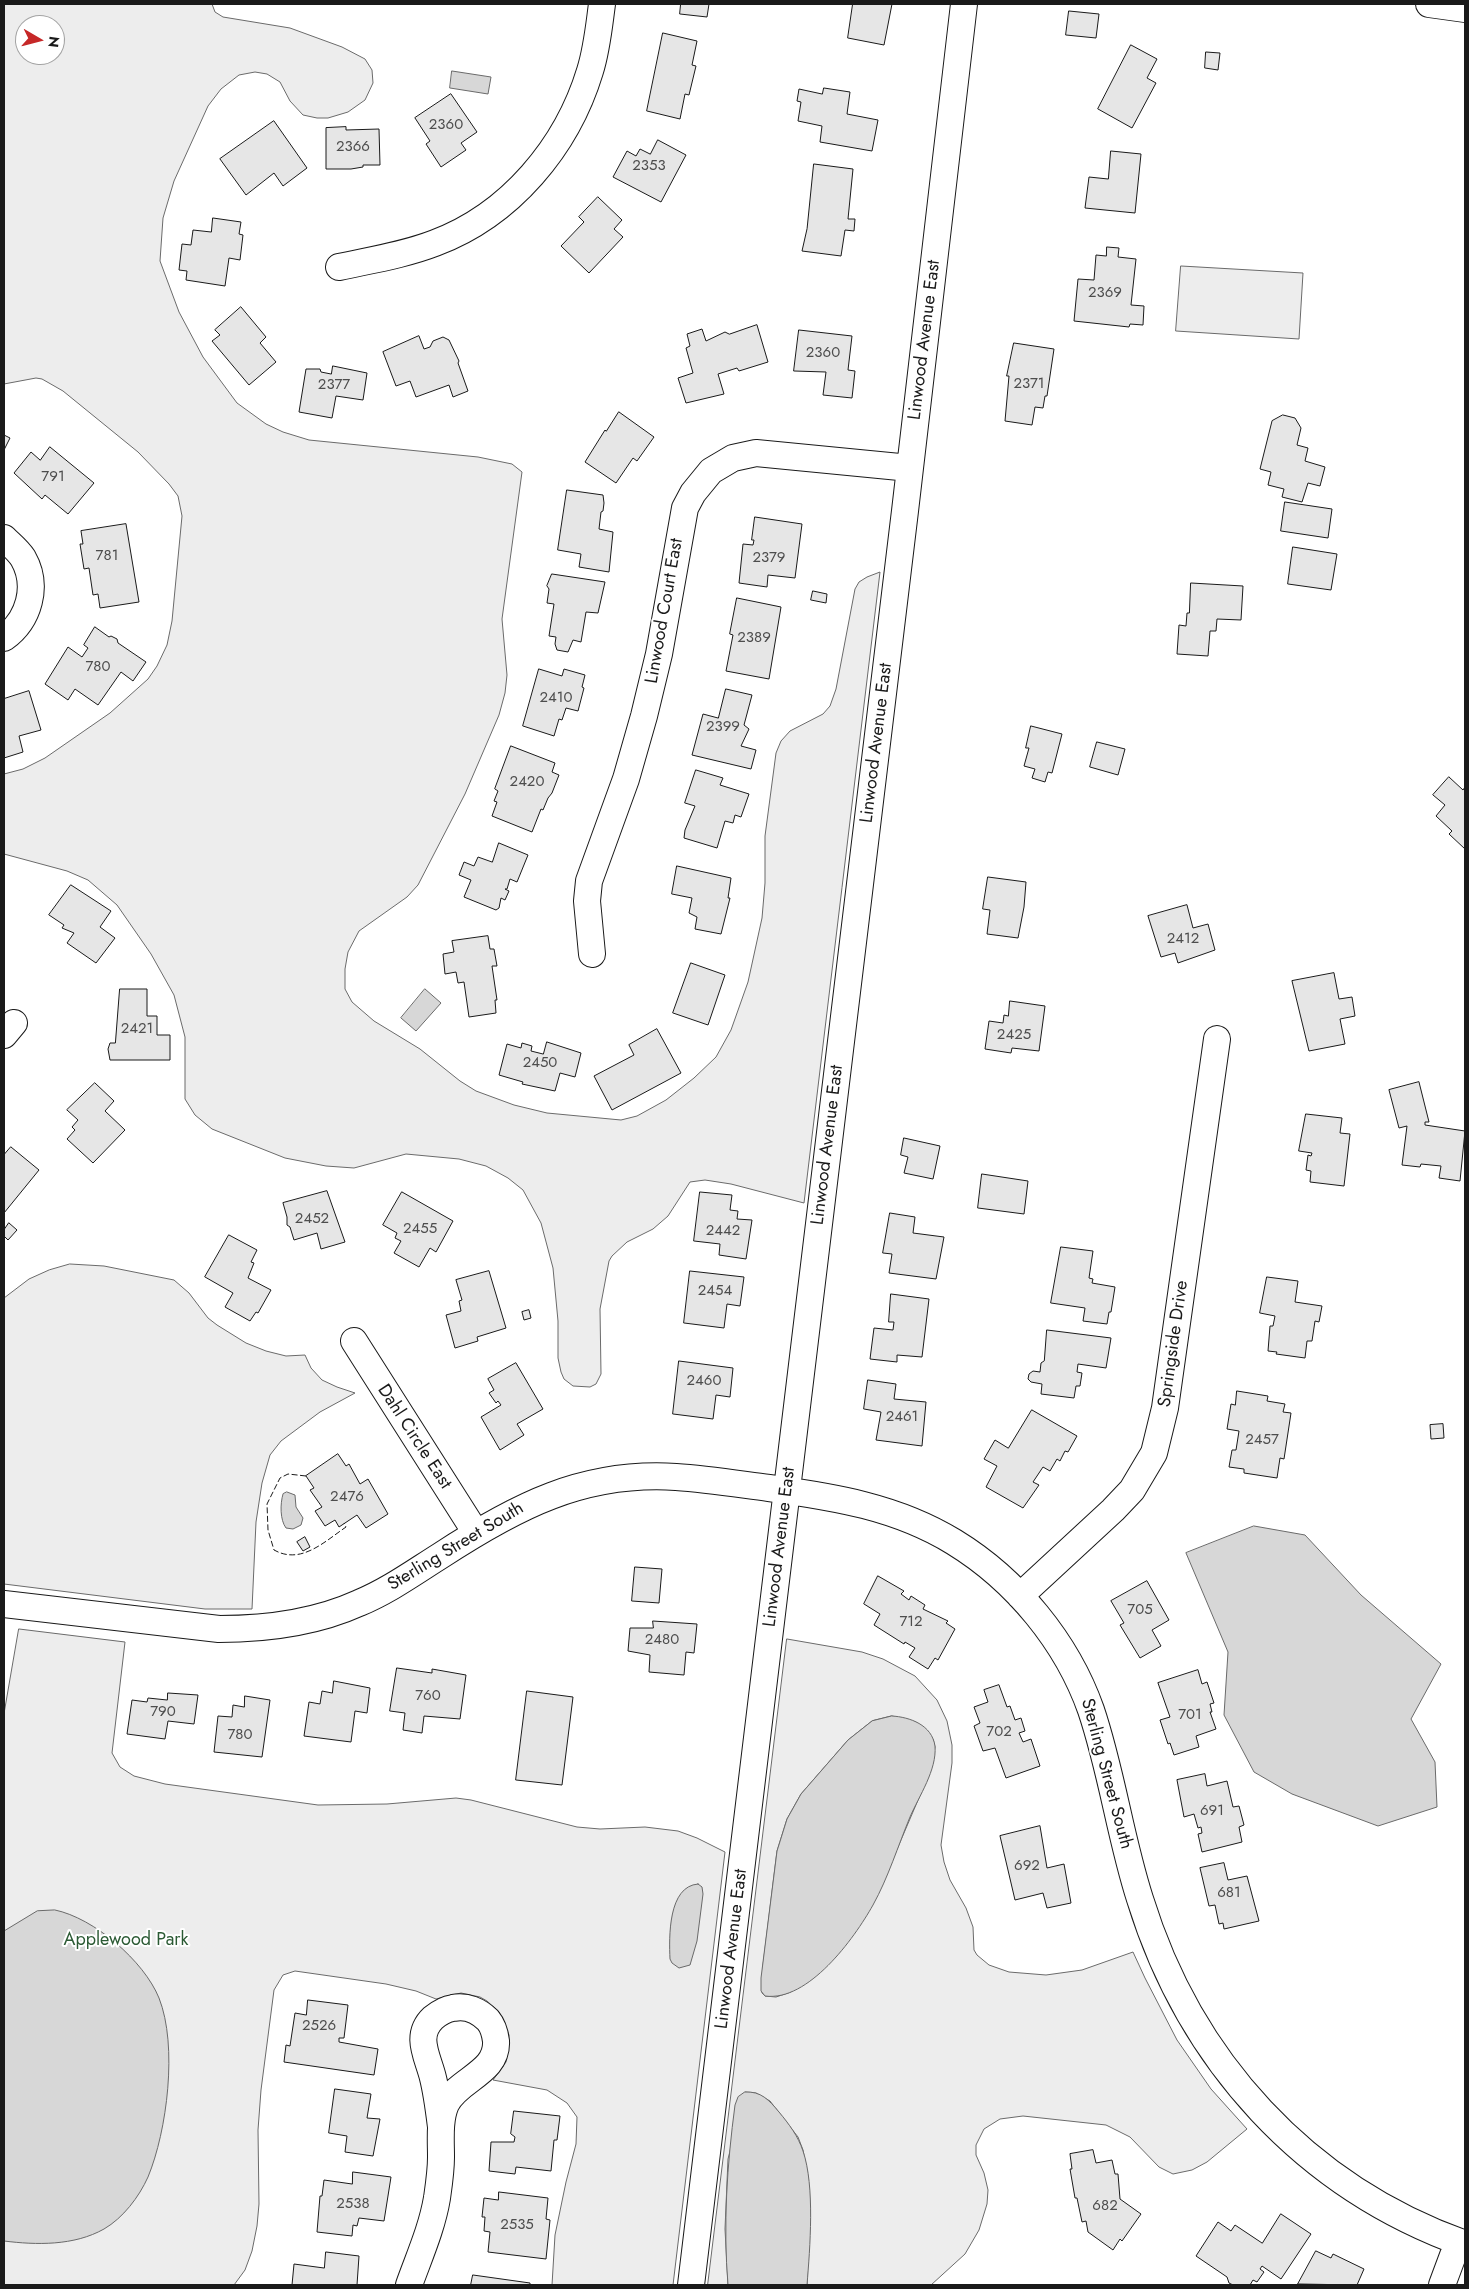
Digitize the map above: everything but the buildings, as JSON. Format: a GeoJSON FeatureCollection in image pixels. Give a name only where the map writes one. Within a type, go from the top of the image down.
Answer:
{"type":"FeatureCollection","features":[{"type":"Feature","properties":{"kind":"street"},"geometry":{"type":"LineString","coordinates":[[339,268],[405,253],[449,237],[490,213],[528,179],[558,141],[580,99],[594,53],[602,4]]}},
{"type":"Feature","properties":{"kind":"street","name":"Linwood Avenue East"},"geometry":{"type":"LineString","coordinates":[[691,2285],[910,468],[964,4]]}},
{"type":"Feature","properties":{"kind":"street"},"geometry":{"type":"LineString","coordinates":[[1430,4],[1465,9]]}},
{"type":"Feature","properties":{"kind":"street","name":"Linwood Court East"},"geometry":{"type":"LineString","coordinates":[[592,954],[587,901],[588,881],[615,809],[637,741],[659,654],[682,517],[693,493],[705,477],[718,466],[733,458],[756,453],[910,468]]}},
{"type":"Feature","properties":{"kind":"street"},"geometry":{"type":"LineString","coordinates":[[4,538],[23,558],[31,589],[26,612],[15,628],[4,638]]}},
{"type":"Feature","properties":{"kind":"street","name":"Springside Drive"},"geometry":{"type":"LineString","coordinates":[[1020,1596],[1122,1501],[1140,1478],[1154,1453],[1166,1408],[1217,1039]]}},
{"type":"Feature","properties":{"kind":"street","name":"Dahl Circle East"},"geometry":{"type":"LineString","coordinates":[[354,1341],[476,1533]]}},
{"type":"Feature","properties":{"kind":"street","name":"Sterling Street South"},"geometry":{"type":"LineString","coordinates":[[4,1604],[199,1628],[238,1629],[279,1626],[325,1616],[360,1603],[404,1580],[509,1513],[546,1496],[591,1482],[612,1479],[651,1476],[678,1477],[786,1490],[854,1502],[910,1520],[959,1545],[1020,1596],[1056,1642],[1078,1678],[1098,1734],[1138,1894],[1150,1931],[1178,1995],[1204,2039],[1251,2101],[1281,2132],[1310,2157],[1349,2186],[1428,2230],[1462,2243]]}},
{"type":"Feature","properties":{"kind":"street"},"geometry":{"type":"LineString","coordinates":[[409,2285],[436,2200],[440,2172],[441,2127]]}},
{"type":"Feature","properties":{"kind":"street"},"geometry":{"type":"LineString","coordinates":[[1442,2285],[1462,2243]]}},
{"type":"Feature","properties":{"kind":"shaded area"},"geometry":{"type":"Polygon","coordinates":[[[4,4],[212,4],[215,12],[223,17],[290,28],[342,47],[365,59],[372,70],[373,83],[365,100],[348,112],[328,118],[303,115],[290,101],[280,82],[267,74],[255,72],[239,75],[221,89],[208,106],[174,181],[163,218],[160,261],[179,312],[203,357],[237,403],[266,424],[283,432],[309,440],[478,457],[512,464],[522,472],[502,619],[507,675],[505,693],[499,715],[465,794],[418,885],[407,897],[359,931],[348,952],[345,969],[345,989],[352,1002],[374,1021],[420,1049],[460,1081],[476,1091],[514,1105],[547,1113],[621,1120],[637,1116],[666,1100],[694,1078],[716,1057],[731,1030],[748,982],[762,918],[765,883],[765,836],[776,753],[781,741],[790,731],[823,714],[830,706],[836,689],[855,589],[859,582],[880,572],[804,1203],[731,1184],[705,1180],[690,1182],[668,1216],[653,1229],[627,1242],[609,1261],[600,1309],[601,1374],[596,1384],[590,1387],[573,1386],[564,1379],[561,1372],[558,1358],[558,1321],[553,1268],[541,1223],[523,1190],[508,1178],[486,1166],[459,1159],[406,1154],[354,1168],[326,1166],[285,1158],[212,1129],[195,1115],[185,1099],[185,1037],[174,995],[151,954],[117,905],[88,880],[67,871],[4,854],[4,774],[23,769],[45,758],[110,713],[148,679],[157,666],[167,645],[172,621],[182,516],[178,496],[138,452],[63,391],[42,379],[36,378],[4,384],[4,4]]]}},
{"type":"Feature","properties":{"kind":"shaded area"},"geometry":{"type":"Polygon","coordinates":[[[452,71],[491,77],[488,94],[450,88],[452,71]]]}},
{"type":"Feature","properties":{"kind":"shaded area"},"geometry":{"type":"Polygon","coordinates":[[[1181,266],[1303,273],[1299,339],[1176,331],[1181,266]]]}},
{"type":"Feature","properties":{"kind":"shaded area"},"geometry":{"type":"Polygon","coordinates":[[[425,989],[441,1003],[416,1031],[401,1018],[425,989]]]}},
{"type":"Feature","properties":{"kind":"shaded area"},"geometry":{"type":"Polygon","coordinates":[[[70,1264],[104,1266],[174,1280],[189,1293],[208,1318],[217,1325],[246,1343],[266,1351],[286,1356],[305,1355],[311,1368],[322,1380],[355,1393],[320,1412],[281,1441],[270,1455],[262,1483],[256,1522],[252,1609],[205,1609],[4,1584],[4,1298],[29,1279],[49,1270],[70,1264]]]}},
{"type":"Feature","properties":{"kind":"shaded area"},"geometry":{"type":"Polygon","coordinates":[[[287,1492],[295,1495],[296,1507],[303,1518],[301,1525],[293,1529],[286,1528],[282,1516],[282,1498],[283,1494],[287,1492]]]}},
{"type":"Feature","properties":{"kind":"shaded area"},"geometry":{"type":"Polygon","coordinates":[[[1254,1526],[1305,1535],[1361,1595],[1441,1664],[1411,1719],[1435,1762],[1437,1807],[1378,1826],[1292,1794],[1254,1772],[1224,1715],[1228,1652],[1186,1553],[1254,1526]]]}},
{"type":"Feature","properties":{"kind":"shaded area","name":"Applewood Park"},"geometry":{"type":"Polygon","coordinates":[[[19,1629],[125,1642],[112,1753],[120,1767],[134,1776],[165,1784],[318,1805],[387,1804],[456,1798],[471,1800],[577,1827],[600,1829],[645,1827],[678,1831],[725,1852],[673,2285],[552,2285],[555,2235],[576,2144],[577,2117],[567,2103],[547,2090],[493,2080],[506,2062],[509,2035],[499,2012],[487,2001],[480,1997],[461,1993],[436,1999],[416,1991],[386,1984],[295,1971],[283,1975],[274,1990],[261,2090],[258,2130],[259,2204],[257,2226],[252,2251],[245,2270],[234,2285],[4,2285],[4,1714],[19,1629]]]}},
{"type":"Feature","properties":{"kind":"shaded area"},"geometry":{"type":"Polygon","coordinates":[[[787,1639],[862,1652],[883,1659],[915,1676],[937,1700],[947,1721],[952,1745],[952,1763],[941,1845],[950,1880],[966,1908],[973,1927],[974,1950],[977,1955],[989,1965],[1009,1972],[1046,1975],[1082,1970],[1133,1952],[1177,2040],[1211,2089],[1247,2129],[1207,2162],[1192,2170],[1173,2174],[1159,2167],[1130,2137],[1106,2125],[1023,2116],[1000,2119],[984,2129],[976,2145],[976,2155],[984,2173],[988,2190],[987,2204],[979,2230],[965,2254],[931,2285],[807,2285],[808,2177],[803,2150],[798,2137],[770,2101],[756,2093],[745,2092],[728,2159],[725,2229],[728,2285],[708,2285],[787,1639]],[[892,1716],[872,1721],[848,1740],[801,1794],[787,1819],[777,1851],[763,1965],[762,1993],[765,1996],[776,1997],[791,1992],[889,1868],[930,1772],[935,1747],[933,1739],[916,1722],[892,1716]]]}},
{"type":"Feature","properties":{"kind":"shaded area"},"geometry":{"type":"Polygon","coordinates":[[[892,1716],[913,1720],[925,1728],[933,1739],[935,1755],[927,1783],[910,1817],[883,1884],[865,1919],[842,1950],[828,1965],[813,1979],[797,1989],[781,1995],[765,1996],[761,1991],[761,1978],[777,1851],[787,1819],[801,1794],[848,1740],[872,1721],[892,1716]]]}},
{"type":"Feature","properties":{"kind":"shaded area"},"geometry":{"type":"Polygon","coordinates":[[[698,1884],[702,1887],[703,1894],[697,1941],[690,1965],[679,1968],[670,1959],[672,1914],[681,1893],[688,1887],[698,1884]]]}},
{"type":"Feature","properties":{"kind":"shaded area"},"geometry":{"type":"Polygon","coordinates":[[[55,1910],[86,1922],[116,1943],[130,1956],[152,1984],[159,1998],[165,2018],[168,2040],[169,2064],[165,2113],[155,2158],[148,2177],[130,2206],[118,2219],[104,2229],[80,2239],[55,2243],[4,2241],[4,1931],[37,1911],[55,1910]]]}},
{"type":"Feature","properties":{"kind":"shaded area"},"geometry":{"type":"Polygon","coordinates":[[[745,2092],[756,2093],[772,2104],[793,2130],[803,2151],[807,2165],[810,2199],[807,2285],[728,2285],[726,2218],[730,2150],[735,2105],[738,2097],[745,2092]]]}},
{"type":"Feature","properties":{"kind":"fence"},"geometry":{"type":"LineString","coordinates":[[306,1476],[288,1474],[280,1478],[267,1504],[268,1530],[274,1550],[294,1555],[312,1550],[346,1527],[344,1523]]}}]}
